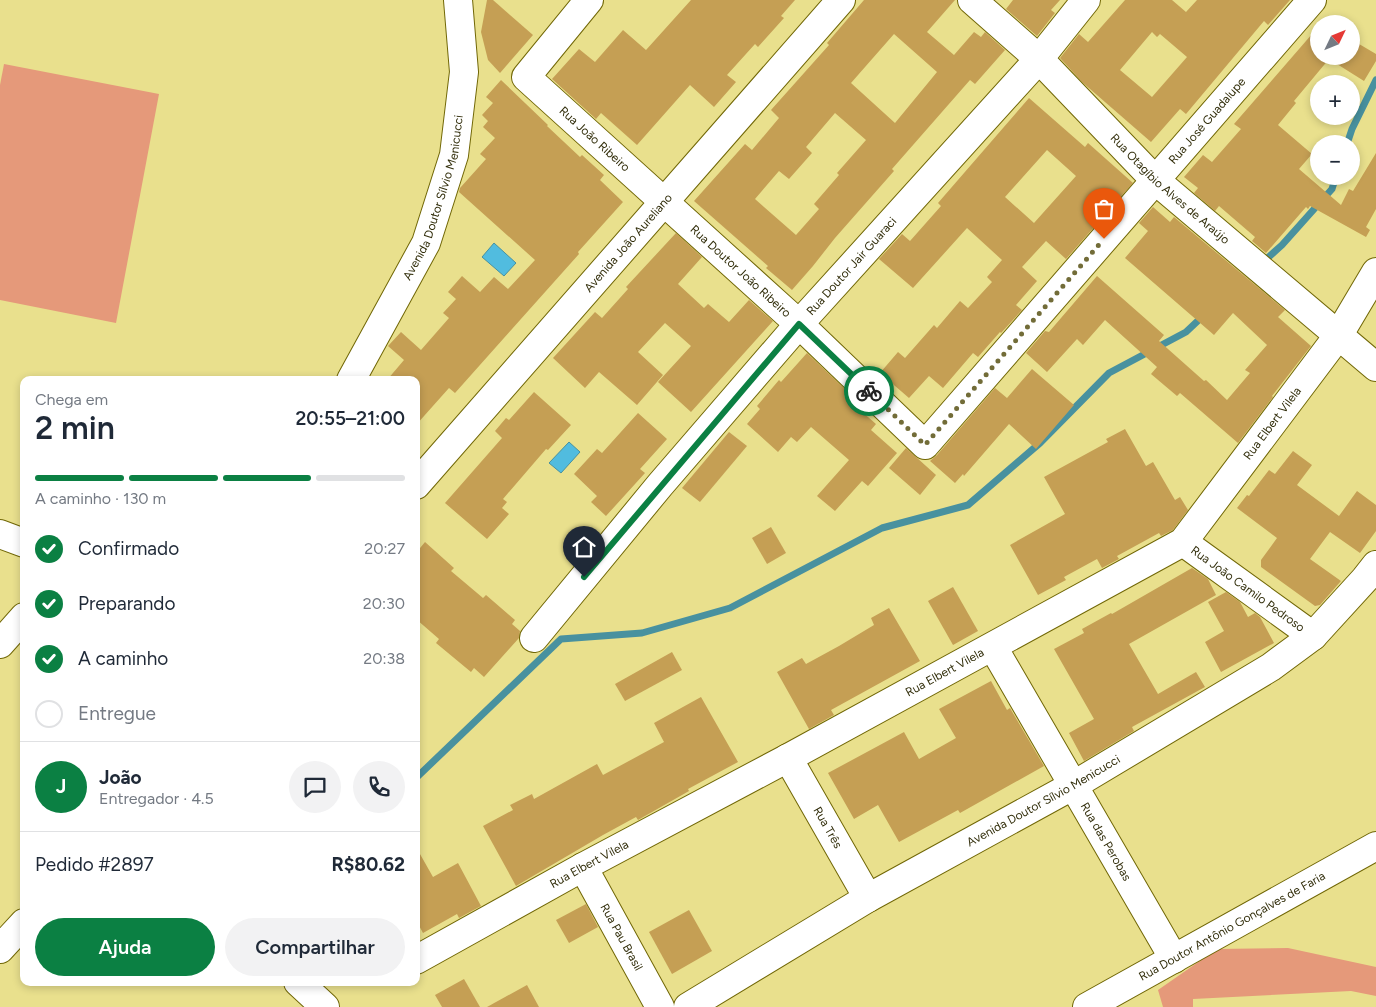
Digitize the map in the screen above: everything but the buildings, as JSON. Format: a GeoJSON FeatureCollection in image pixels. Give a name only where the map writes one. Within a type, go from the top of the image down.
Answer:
{"type":"FeatureCollection","features":[{"type":"Feature","properties":{"kind":"street","name":"Avenida Doutor Sílvio Menicucci"},"geometry":{"type":"LineString","coordinates":[[353,376],[426,243],[454,155],[464,72],[458,0]]}},
{"type":"Feature","properties":{"kind":"street","name":"Rua João Ribeiro"},"geometry":{"type":"LineString","coordinates":[[589,0],[526,77],[663,202]]}},
{"type":"Feature","properties":{"kind":"street","name":"Avenida João Aureliano"},"geometry":{"type":"LineString","coordinates":[[420,480],[841,0]]}},
{"type":"Feature","properties":{"kind":"street","name":"Rua Otagíbio Alves de Araújo"},"geometry":{"type":"LineString","coordinates":[[972,0],[1039,60],[1155,180],[1376,368]]}},
{"type":"Feature","properties":{"kind":"street","name":"Rua Doutor Jair Guaraci"},"geometry":{"type":"LineString","coordinates":[[534,638],[660,485],[799,324],[1039,60],[1086,0]]}},
{"type":"Feature","properties":{"kind":"street","name":"Rua José Guadalupe"},"geometry":{"type":"LineString","coordinates":[[925,445],[1312,0]]}},
{"type":"Feature","properties":{"kind":"street","name":"Rua Doutor João Ribeiro"},"geometry":{"type":"LineString","coordinates":[[663,202],[799,324],[925,445]]}},
{"type":"Feature","properties":{"kind":"street","name":"Rua Elbert Vilela"},"geometry":{"type":"LineString","coordinates":[[420,958],[582,867],[994,647],[1183,542],[1338,336],[1376,272]]}},
{"type":"Feature","properties":{"kind":"street"},"geometry":{"type":"LineString","coordinates":[[0,534],[20,542]]}},
{"type":"Feature","properties":{"kind":"street","name":"Rua João Camilo Pedroso"},"geometry":{"type":"LineString","coordinates":[[1183,542],[1313,636]]}},
{"type":"Feature","properties":{"kind":"street","name":"Avenida Doutor Sílvio Menicucci"},"geometry":{"type":"LineString","coordinates":[[688,1007],[868,898],[1074,784],[1271,667],[1313,636],[1365,579],[1376,564]]}},
{"type":"Feature","properties":{"kind":"street"},"geometry":{"type":"LineString","coordinates":[[0,644],[20,622]]}},
{"type":"Feature","properties":{"kind":"street","name":"Rua das Perobas"},"geometry":{"type":"LineString","coordinates":[[994,647],[1174,959]]}},
{"type":"Feature","properties":{"kind":"street","name":"Rua Três"},"geometry":{"type":"LineString","coordinates":[[788,758],[868,898]]}},
{"type":"Feature","properties":{"kind":"street","name":"Rua Doutor Antônio Gonçalves de Faria"},"geometry":{"type":"LineString","coordinates":[[1088,1007],[1376,846]]}},
{"type":"Feature","properties":{"kind":"street","name":"Rua Pau Brasil"},"geometry":{"type":"LineString","coordinates":[[582,867],[660,1007]]}},
{"type":"Feature","properties":{"kind":"street"},"geometry":{"type":"LineString","coordinates":[[0,949],[20,926]]}},
{"type":"Feature","properties":{"kind":"street"},"geometry":{"type":"LineString","coordinates":[[302,986],[325,1007]]}},
{"type":"Feature","properties":{"kind":"shaded area"},"geometry":{"type":"Polygon","coordinates":[[[4,64],[159,94],[116,323],[0,300],[0,85],[4,64]]]}},
{"type":"Feature","properties":{"kind":"shaded area"},"geometry":{"type":"Polygon","coordinates":[[[1288,948],[1376,967],[1376,996],[1351,991],[1193,999],[1193,1007],[1163,1007],[1158,990],[1217,949],[1288,948]]]}},
{"type":"Feature","properties":{"kind":"water"},"geometry":{"type":"Polygon","coordinates":[[[494,243],[516,263],[504,276],[482,257],[494,243]]]}},
{"type":"Feature","properties":{"kind":"water"},"geometry":{"type":"Polygon","coordinates":[[[569,442],[580,452],[561,473],[549,463],[569,442]]]}},
{"type":"Feature","properties":{"kind":"waterway"},"geometry":{"type":"LineString","coordinates":[[1350,135],[1376,80]]}},
{"type":"Feature","properties":{"kind":"waterway"},"geometry":{"type":"LineString","coordinates":[[1262,263],[1282,245],[1332,189],[1333,185]]}},
{"type":"Feature","properties":{"kind":"waterway"},"geometry":{"type":"LineString","coordinates":[[420,774],[561,639],[642,633],[730,608],[882,528],[968,505],[1040,443],[1109,373],[1186,332],[1204,315]]}},
{"type":"Feature","properties":{"kind":"way so far"},"geometry":{"type":"LineString","coordinates":[[869,391],[925,445],[1104,239]]}},
{"type":"Feature","properties":{"kind":"route"},"geometry":{"type":"LineString","coordinates":[[584,577],[660,485],[799,324],[869,391]]}}]}
